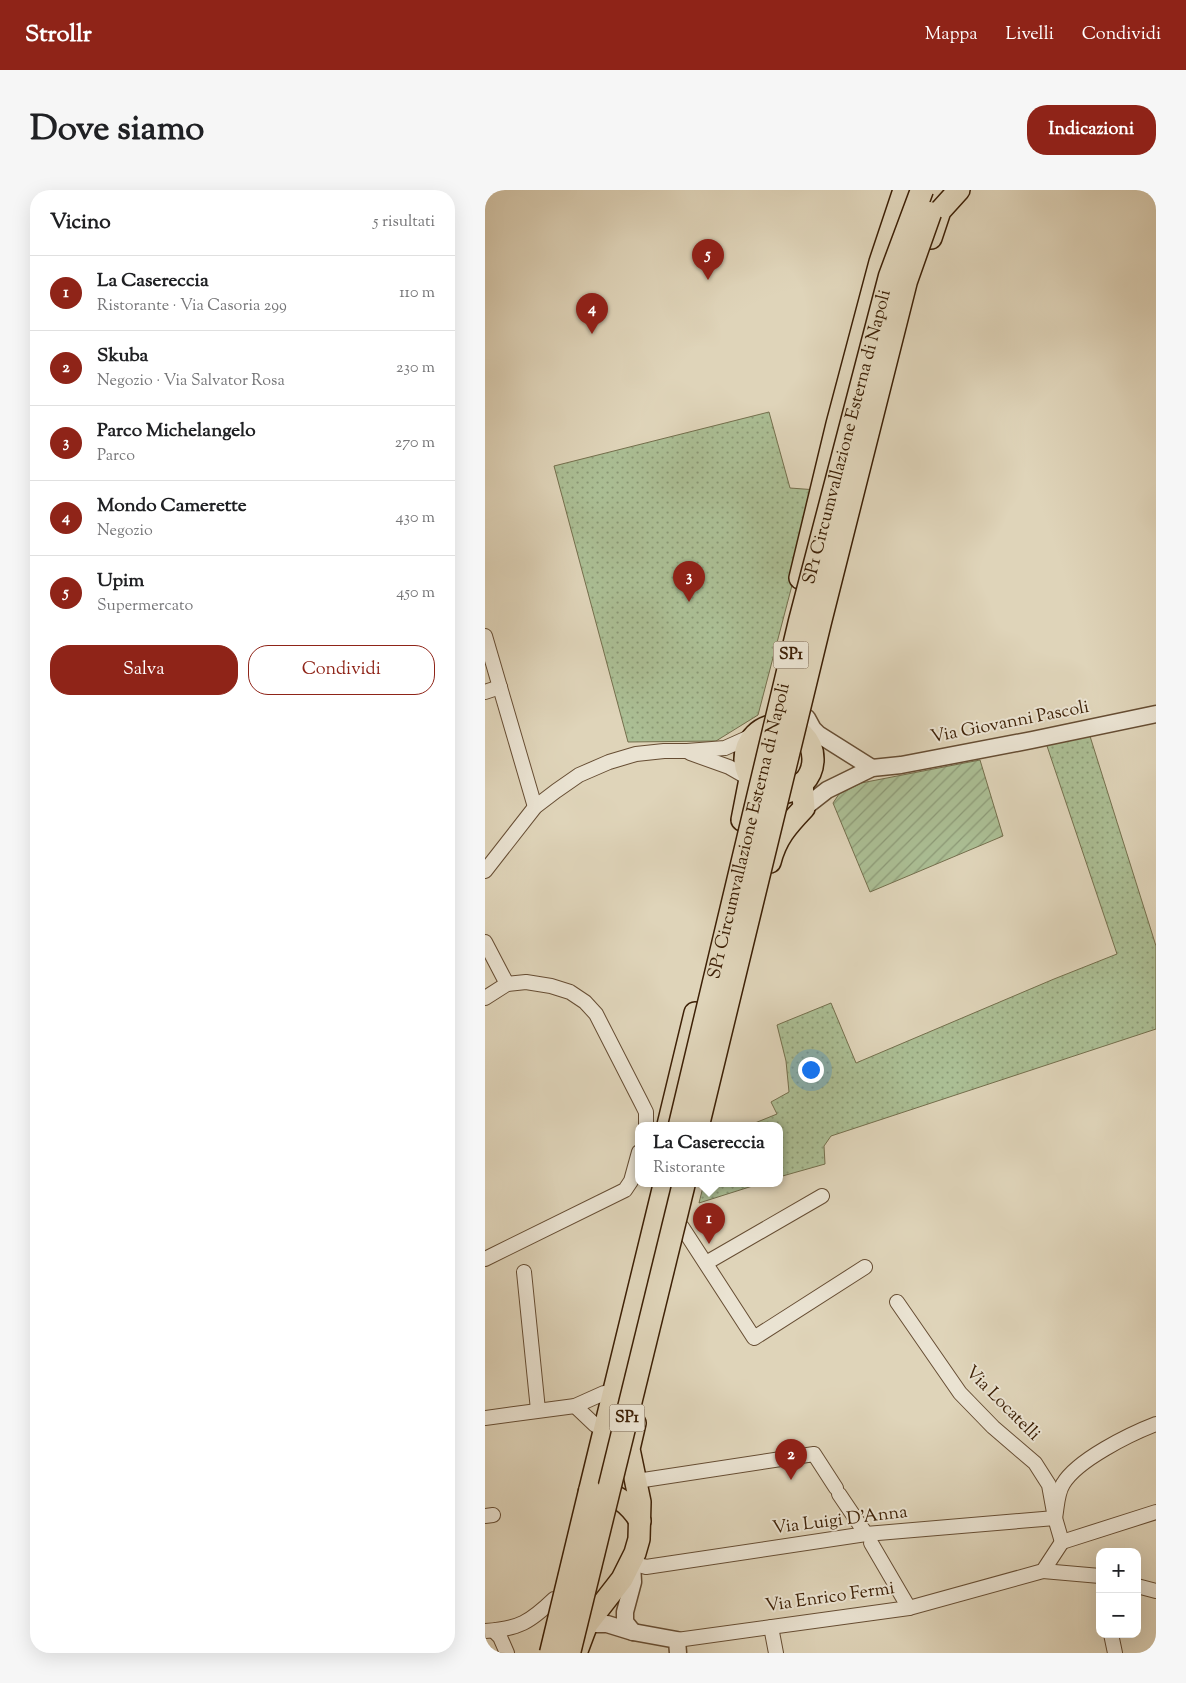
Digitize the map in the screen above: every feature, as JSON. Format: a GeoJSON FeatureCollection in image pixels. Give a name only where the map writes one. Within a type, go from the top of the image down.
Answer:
{"type":"FeatureCollection","features":[{"type":"Feature","properties":{"kind":"highway","name":"SP1 Circumvallazione Esterna di Napoli"},"geometry":{"type":"LineString","coordinates":[[681,1122],[799,621],[890,276],[922,190]]}},
{"type":"Feature","properties":{"kind":"highway","name":"SP1 Circumvallazione Esterna di Napoli"},"geometry":{"type":"LineString","coordinates":[[699,1122],[820,622],[906,280],[938,190]]}},
{"type":"Feature","properties":{"kind":"highway","name":"SP1"},"geometry":{"type":"LineString","coordinates":[[551,1653],[664,1187]]}},
{"type":"Feature","properties":{"kind":"highway","name":"SP1"},"geometry":{"type":"LineString","coordinates":[[569,1653],[683,1187]]}},
{"type":"Feature","properties":{"kind":"main road"},"geometry":{"type":"LineString","coordinates":[[759,732],[837,424],[881,262],[904,190]]}},
{"type":"Feature","properties":{"kind":"main road"},"geometry":{"type":"LineString","coordinates":[[805,731],[783,725],[773,725],[759,732],[747,745],[744,756],[745,768],[750,779],[759,788],[769,793],[781,794],[793,791],[809,777],[813,758],[805,731],[905,315],[940,211],[959,190]]}},
{"type":"Feature","properties":{"kind":"main road"},"geometry":{"type":"LineString","coordinates":[[669,1122],[750,779]]}},
{"type":"Feature","properties":{"kind":"main road"},"geometry":{"type":"LineString","coordinates":[[708,1122],[774,847],[781,834],[805,808],[802,783]]}},
{"type":"Feature","properties":{"kind":"main road"},"geometry":{"type":"LineString","coordinates":[[541,1653],[653,1187]]}},
{"type":"Feature","properties":{"kind":"main road"},"geometry":{"type":"LineString","coordinates":[[577,1653],[587,1624],[612,1594],[632,1563],[639,1539],[641,1502],[629,1449],[692,1187]]}},
{"type":"Feature","properties":{"kind":"main road"},"geometry":{"type":"LineString","coordinates":[[578,1503],[595,1492],[603,1492],[619,1498],[628,1505],[640,1521]]}},
{"type":"Feature","properties":{"kind":"street"},"geometry":{"type":"LineString","coordinates":[[485,636],[535,808]]}},
{"type":"Feature","properties":{"kind":"street"},"geometry":{"type":"LineString","coordinates":[[485,692],[500,688]]}},
{"type":"Feature","properties":{"kind":"street","name":"Via Giovanni Pascoli"},"geometry":{"type":"LineString","coordinates":[[872,768],[901,765],[1013,744],[1156,714]]}},
{"type":"Feature","properties":{"kind":"street"},"geometry":{"type":"LineString","coordinates":[[805,731],[813,729],[831,743],[872,768]]}},
{"type":"Feature","properties":{"kind":"street"},"geometry":{"type":"LineString","coordinates":[[485,871],[535,808],[579,775],[609,762],[636,754],[725,748],[759,732]]}},
{"type":"Feature","properties":{"kind":"street"},"geometry":{"type":"LineString","coordinates":[[687,752],[729,767],[750,779]]}},
{"type":"Feature","properties":{"kind":"street"},"geometry":{"type":"LineString","coordinates":[[805,808],[827,790],[872,768]]}},
{"type":"Feature","properties":{"kind":"street"},"geometry":{"type":"LineString","coordinates":[[802,783],[827,790]]}},
{"type":"Feature","properties":{"kind":"street"},"geometry":{"type":"LineString","coordinates":[[485,942],[507,984]]}},
{"type":"Feature","properties":{"kind":"street"},"geometry":{"type":"LineString","coordinates":[[485,998],[507,984],[526,982],[551,986],[570,992],[585,1002],[596,1014],[633,1086],[646,1112],[646,1122]]}},
{"type":"Feature","properties":{"kind":"street"},"geometry":{"type":"LineString","coordinates":[[485,1259],[625,1190],[631,1181],[635,1166]]}},
{"type":"Feature","properties":{"kind":"street"},"geometry":{"type":"LineString","coordinates":[[706,1263],[822,1196]]}},
{"type":"Feature","properties":{"kind":"street"},"geometry":{"type":"LineString","coordinates":[[682,1227],[754,1338],[865,1267]]}},
{"type":"Feature","properties":{"kind":"street"},"geometry":{"type":"LineString","coordinates":[[524,1272],[538,1410]]}},
{"type":"Feature","properties":{"kind":"street","name":"Via Locatelli"},"geometry":{"type":"LineString","coordinates":[[897,1302],[960,1393],[993,1427],[1035,1463],[1049,1485],[1062,1542]]}},
{"type":"Feature","properties":{"kind":"street"},"geometry":{"type":"LineString","coordinates":[[485,1418],[575,1406],[603,1393]]}},
{"type":"Feature","properties":{"kind":"street"},"geometry":{"type":"LineString","coordinates":[[575,1406],[595,1425]]}},
{"type":"Feature","properties":{"kind":"street"},"geometry":{"type":"LineString","coordinates":[[1055,1518],[1061,1486],[1071,1472],[1142,1429],[1156,1424]]}},
{"type":"Feature","properties":{"kind":"street"},"geometry":{"type":"LineString","coordinates":[[637,1481],[813,1454],[868,1539],[909,1608]]}},
{"type":"Feature","properties":{"kind":"street"},"geometry":{"type":"LineString","coordinates":[[1043,1571],[1062,1542],[1156,1512]]}},
{"type":"Feature","properties":{"kind":"street","name":"Via Luigi D'Anna"},"geometry":{"type":"LineString","coordinates":[[632,1563],[646,1568],[868,1539],[1055,1518]]}},
{"type":"Feature","properties":{"kind":"street"},"geometry":{"type":"LineString","coordinates":[[632,1563],[633,1582],[625,1612],[625,1622],[633,1632]]}},
{"type":"Feature","properties":{"kind":"street","name":"Via Enrico Fermi"},"geometry":{"type":"LineString","coordinates":[[587,1624],[607,1624],[677,1646],[771,1627],[909,1608],[1043,1571],[1096,1579]]}},
{"type":"Feature","properties":{"kind":"street"},"geometry":{"type":"LineString","coordinates":[[1141,1587],[1156,1590]]}},
{"type":"Feature","properties":{"kind":"street"},"geometry":{"type":"LineString","coordinates":[[489,1631],[510,1629],[522,1624],[537,1615],[554,1599]]}},
{"type":"Feature","properties":{"kind":"street"},"geometry":{"type":"LineString","coordinates":[[771,1627],[776,1653]]}},
{"type":"Feature","properties":{"kind":"street"},"geometry":{"type":"LineString","coordinates":[[489,1631],[500,1637],[507,1653]]}},
{"type":"Feature","properties":{"kind":"street"},"geometry":{"type":"LineString","coordinates":[[1112,1638],[1115,1653]]}},
{"type":"Feature","properties":{"kind":"green space"},"geometry":{"type":"Polygon","coordinates":[[[769,412],[790,488],[817,490],[758,715],[716,741],[628,742],[554,466],[769,412]]]}},
{"type":"Feature","properties":{"kind":"green space"},"geometry":{"type":"Polygon","coordinates":[[[1089,733],[1156,946],[1156,1029],[831,1136],[824,1146],[825,1164],[783,1176],[783,1122],[757,1122],[777,1114],[771,1102],[789,1092],[786,1061],[777,1025],[831,1003],[856,1063],[1117,954],[1046,743],[1089,733]]]}},
{"type":"Feature","properties":{"kind":"green space"},"geometry":{"type":"Polygon","coordinates":[[[980,760],[1003,836],[870,892],[833,803],[839,794],[861,783],[980,760]]]}},
{"type":"Feature","properties":{"kind":"green space"},"geometry":{"type":"Polygon","coordinates":[[[703,1187],[749,1187],[699,1203],[703,1187]]]}},
{"type":"Feature","properties":{"kind":"place","name":"Upim"},"geometry":{"type":"Point","coordinates":[708,280]}},
{"type":"Feature","properties":{"kind":"place","name":"Mondo Camerette"},"geometry":{"type":"Point","coordinates":[592,334]}},
{"type":"Feature","properties":{"kind":"place","name":"Parco Michelangelo"},"geometry":{"type":"Point","coordinates":[689,602]}},
{"type":"Feature","properties":{"kind":"place","name":"La Casereccia"},"geometry":{"type":"Point","coordinates":[709,1244]}},
{"type":"Feature","properties":{"kind":"place","name":"Skuba"},"geometry":{"type":"Point","coordinates":[791,1480]}}]}
